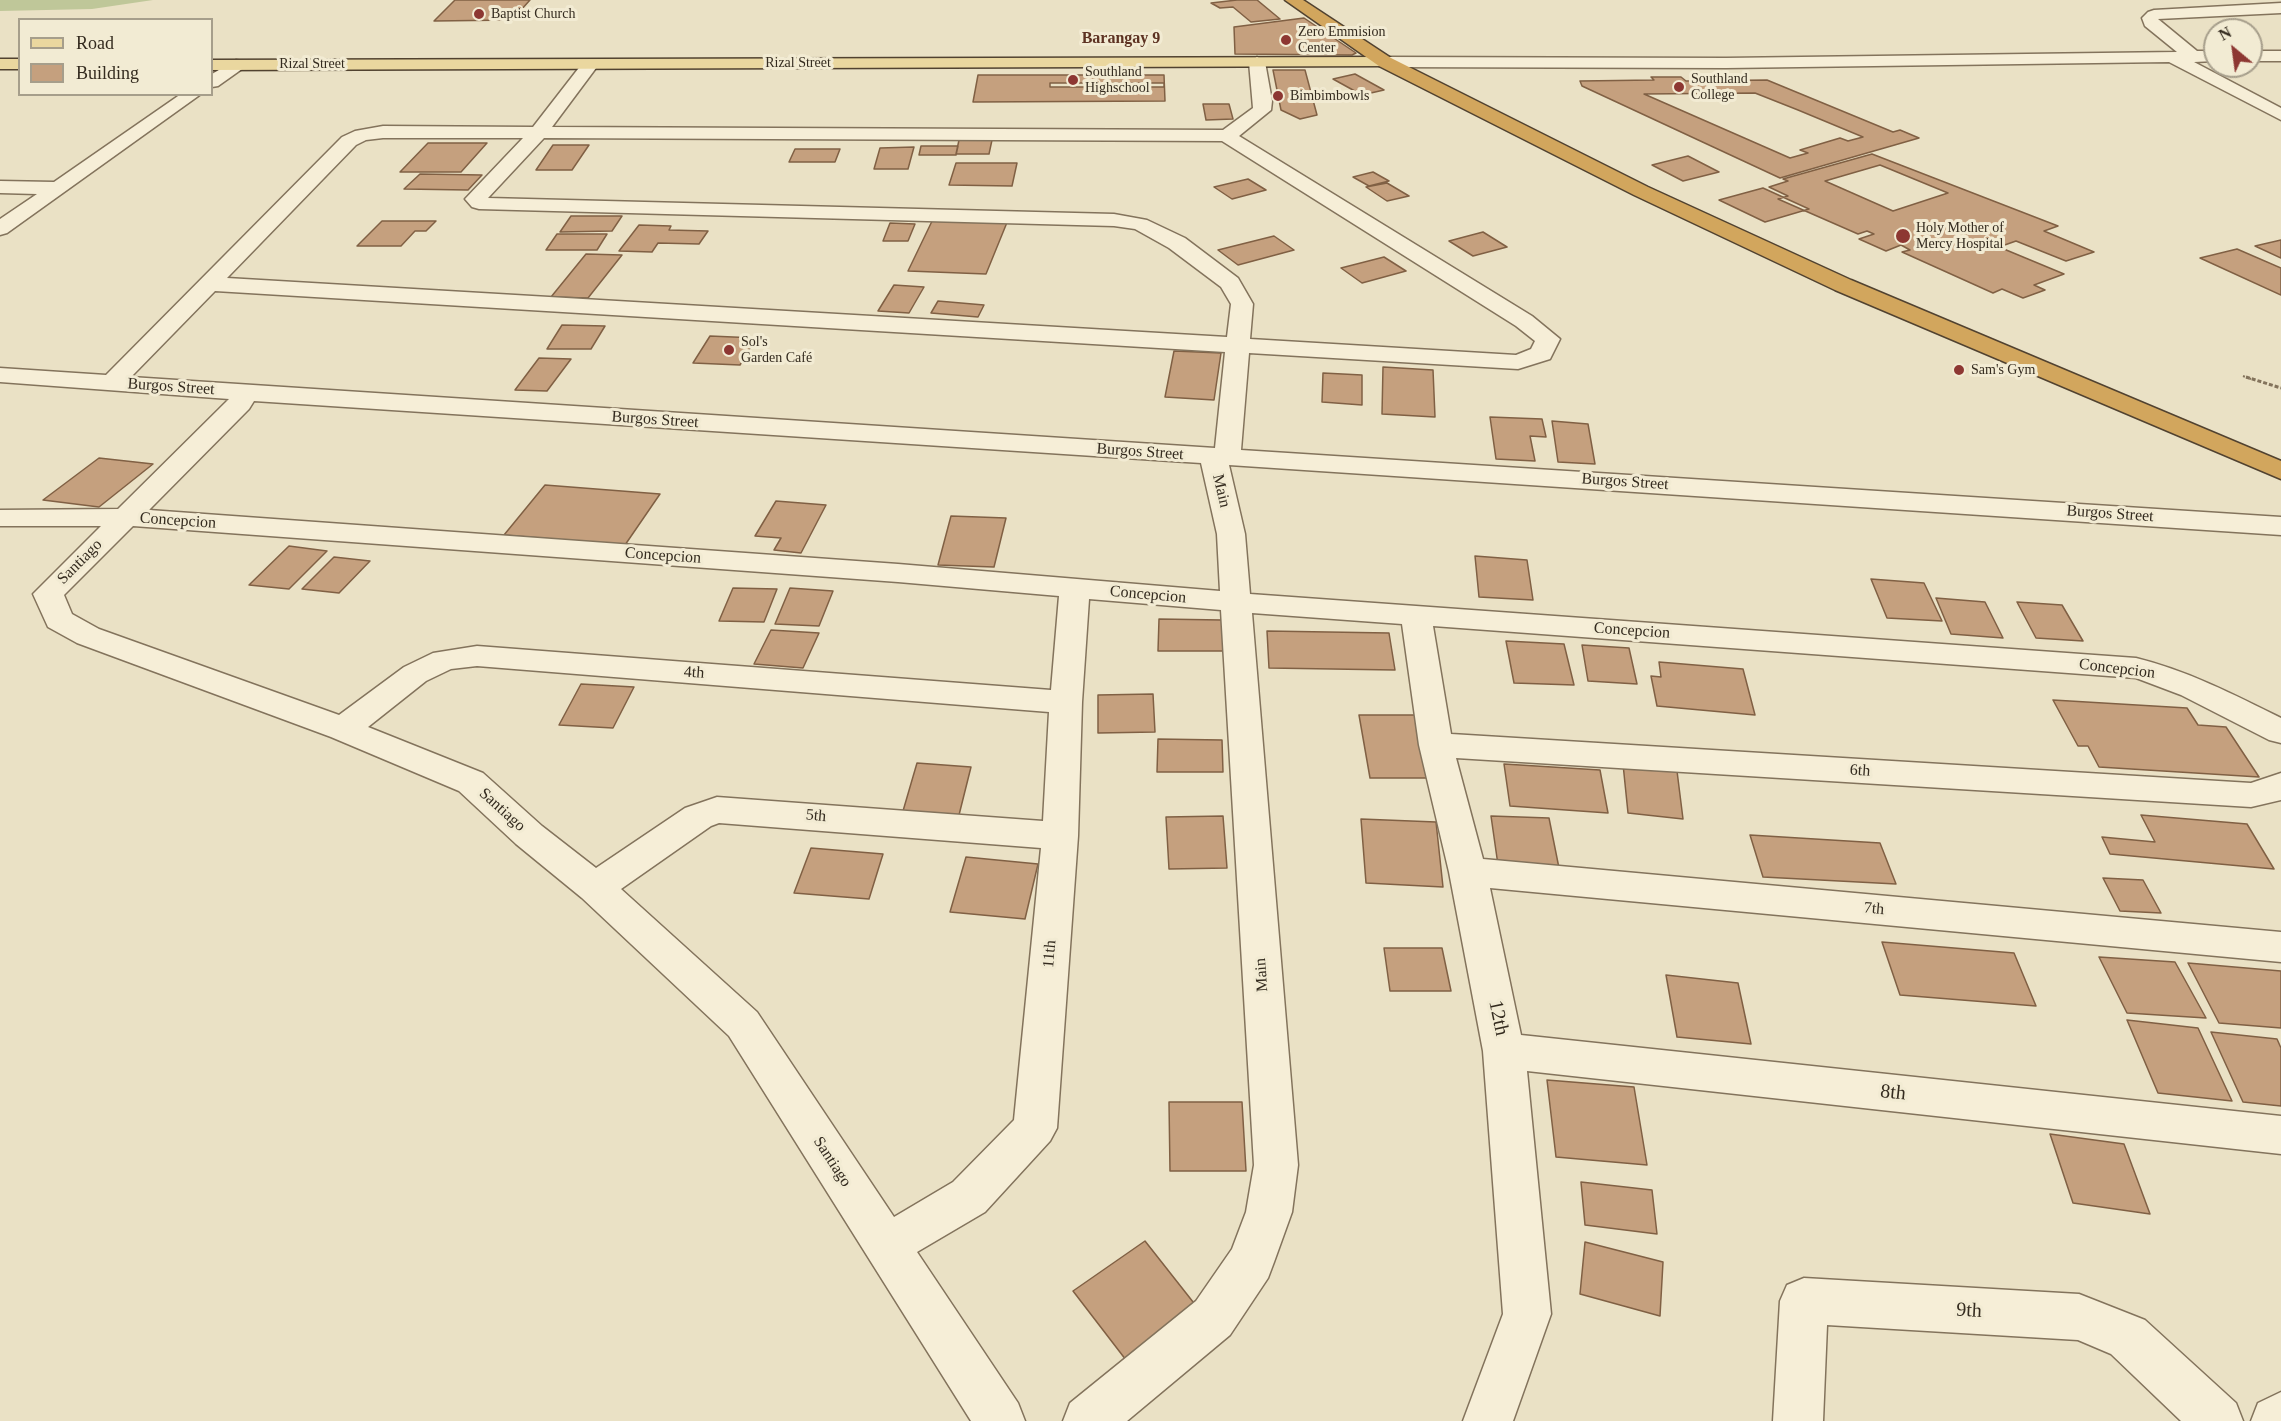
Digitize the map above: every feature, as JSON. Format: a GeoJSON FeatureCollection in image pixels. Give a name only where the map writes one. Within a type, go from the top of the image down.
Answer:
{"type":"FeatureCollection","features":[{"type":"Feature","properties":{"kind":"highway"},"geometry":{"type":"LineString","coordinates":[[1293,0],[1385,62],[1641,191],[1843,285],[2281,471]]}},
{"type":"Feature","properties":{"kind":"main road","name":"Rizal Street"},"geometry":{"type":"LineString","coordinates":[[213,64],[1385,62]]}},
{"type":"Feature","properties":{"kind":"main road"},"geometry":{"type":"LineString","coordinates":[[0,64],[18,64]]}},
{"type":"Feature","properties":{"kind":"street"},"geometry":{"type":"LineString","coordinates":[[2194,57],[2151,22],[2150,18],[2154,15],[2281,8]]}},
{"type":"Feature","properties":{"kind":"street"},"geometry":{"type":"LineString","coordinates":[[2263,56],[2281,56]]}},
{"type":"Feature","properties":{"kind":"street"},"geometry":{"type":"LineString","coordinates":[[2172,57],[2281,115]]}},
{"type":"Feature","properties":{"kind":"street"},"geometry":{"type":"LineString","coordinates":[[1385,62],[1726,63],[2203,57]]}},
{"type":"Feature","properties":{"kind":"street"},"geometry":{"type":"LineString","coordinates":[[1227,135],[1262,110],[1257,62]]}},
{"type":"Feature","properties":{"kind":"street"},"geometry":{"type":"LineString","coordinates":[[537,134],[591,64]]}},
{"type":"Feature","properties":{"kind":"street"},"geometry":{"type":"LineString","coordinates":[[213,81],[236,65]]}},
{"type":"Feature","properties":{"kind":"street"},"geometry":{"type":"LineString","coordinates":[[0,229],[190,96]]}},
{"type":"Feature","properties":{"kind":"street"},"geometry":{"type":"LineString","coordinates":[[112,383],[349,141],[362,135],[383,132],[1227,135],[1524,321],[1548,339],[1541,354],[1518,362],[1238,343],[210,284]]}},
{"type":"Feature","properties":{"kind":"street","name":"Main"},"geometry":{"type":"LineString","coordinates":[[537,134],[475,199],[480,203],[492,204],[1102,220],[1140,224],[1177,243],[1230,283],[1242,304],[1220,456],[1231,534],[1276,1165],[1269,1212],[1251,1262],[1213,1318],[1088,1421]]}},
{"type":"Feature","properties":{"kind":"street"},"geometry":{"type":"LineString","coordinates":[[0,187],[60,188]]}},
{"type":"Feature","properties":{"kind":"street","name":"Burgos Street"},"geometry":{"type":"LineString","coordinates":[[0,375],[2281,526]]}},
{"type":"Feature","properties":{"kind":"street","name":"Santiago"},"geometry":{"type":"LineString","coordinates":[[245,393],[240,404],[48,594],[59,620],[88,636],[343,729],[471,782],[529,835],[595,888],[743,1024],[1000,1421]]}},
{"type":"Feature","properties":{"kind":"street","name":"Concepcion"},"geometry":{"type":"LineString","coordinates":[[0,518],[125,517],[2136,668],[2158,672],[2181,681],[2281,732]]}},
{"type":"Feature","properties":{"kind":"street","name":"11th"},"geometry":{"type":"LineString","coordinates":[[886,1246],[969,1197],[1035,1128],[1060,836],[1066,702],[1075,589]]}},
{"type":"Feature","properties":{"kind":"street","name":"12th"},"geometry":{"type":"LineString","coordinates":[[1416,615],[1436,745],[1468,872],[1504,1051],[1527,1314],[1488,1421]]}},
{"type":"Feature","properties":{"kind":"street","name":"4th"},"geometry":{"type":"LineString","coordinates":[[343,729],[415,674],[444,660],[477,656],[1066,702]]}},
{"type":"Feature","properties":{"kind":"street","name":"6th"},"geometry":{"type":"LineString","coordinates":[[1436,745],[2251,795],[2268,792],[2281,785]]}},
{"type":"Feature","properties":{"kind":"street","name":"5th"},"geometry":{"type":"LineString","coordinates":[[595,888],[698,817],[717,810],[1060,836]]}},
{"type":"Feature","properties":{"kind":"street","name":"7th"},"geometry":{"type":"LineString","coordinates":[[1468,872],[2281,947]]}},
{"type":"Feature","properties":{"kind":"street","name":"8th"},"geometry":{"type":"LineString","coordinates":[[1504,1051],[2281,1136]]}},
{"type":"Feature","properties":{"kind":"street","name":"9th"},"geometry":{"type":"LineString","coordinates":[[1798,1421],[1804,1301],[2079,1317],[2128,1337],[2218,1421]]}},
{"type":"Feature","properties":{"kind":"street"},"geometry":{"type":"LineString","coordinates":[[2276,1421],[2281,1417]]}},
{"type":"Feature","properties":{"kind":"path"},"geometry":{"type":"LineString","coordinates":[[2243,376],[2281,388]]}},
{"type":"Feature","properties":{"kind":"green space"},"geometry":{"type":"Polygon","coordinates":[[[0,0],[153,0],[92,9],[0,11],[0,0]]]}},
{"type":"Feature","properties":{"kind":"building","name":"Baptist Church"},"geometry":{"type":"Polygon","coordinates":[[[455,0],[530,0],[512,20],[434,21],[455,0]]]}},
{"type":"Feature","properties":{"kind":"building"},"geometry":{"type":"Polygon","coordinates":[[[1257,0],[1280,19],[1251,22],[1233,7],[1220,8],[1211,3],[1257,0]]]}},
{"type":"Feature","properties":{"kind":"building","name":"Zero Emmision Center"},"geometry":{"type":"Polygon","coordinates":[[[1304,18],[1356,53],[1352,55],[1235,54],[1234,27],[1304,18]]]}},
{"type":"Feature","properties":{"kind":"building"},"geometry":{"type":"Polygon","coordinates":[[[1273,70],[1305,70],[1317,115],[1300,119],[1281,110],[1273,70]]]}},
{"type":"Feature","properties":{"kind":"building"},"geometry":{"type":"Polygon","coordinates":[[[1355,74],[1384,90],[1362,95],[1333,79],[1355,74]]]}},
{"type":"Feature","properties":{"kind":"building"},"geometry":{"type":"Polygon","coordinates":[[[978,75],[1164,75],[1165,101],[973,102],[978,75]],[[1050,83],[1050,87],[1164,87],[1164,83],[1050,83]]]}},
{"type":"Feature","properties":{"kind":"building"},"geometry":{"type":"Polygon","coordinates":[[[1651,77],[1681,77],[1686,81],[1767,80],[1893,132],[1900,130],[1919,138],[1780,178],[1582,86],[1580,81],[1654,80],[1651,77]],[[1755,93],[1644,94],[1790,158],[1808,153],[1800,150],[1840,138],[1848,141],[1863,137],[1755,93]]]}},
{"type":"Feature","properties":{"kind":"building"},"geometry":{"type":"Polygon","coordinates":[[[1203,104],[1229,104],[1233,119],[1206,120],[1203,104]]]}},
{"type":"Feature","properties":{"kind":"building"},"geometry":{"type":"Polygon","coordinates":[[[959,140],[992,140],[989,154],[956,154],[959,140]]]}},
{"type":"Feature","properties":{"kind":"building"},"geometry":{"type":"Polygon","coordinates":[[[428,143],[487,143],[461,172],[400,172],[428,143]]]}},
{"type":"Feature","properties":{"kind":"building"},"geometry":{"type":"Polygon","coordinates":[[[553,145],[589,145],[572,170],[536,170],[553,145]]]}},
{"type":"Feature","properties":{"kind":"building"},"geometry":{"type":"Polygon","coordinates":[[[921,146],[958,146],[956,155],[919,155],[921,146]]]}},
{"type":"Feature","properties":{"kind":"building"},"geometry":{"type":"Polygon","coordinates":[[[914,147],[908,169],[874,169],[880,148],[914,147]]]}},
{"type":"Feature","properties":{"kind":"building"},"geometry":{"type":"Polygon","coordinates":[[[795,149],[840,149],[835,162],[789,162],[795,149]]]}},
{"type":"Feature","properties":{"kind":"building"},"geometry":{"type":"Polygon","coordinates":[[[1872,154],[2058,226],[2044,231],[2094,252],[2066,261],[2016,241],[1999,247],[2064,274],[2034,285],[2045,290],[2023,298],[2002,289],[1993,293],[1902,252],[1910,250],[1901,245],[1886,251],[1859,239],[1874,234],[1867,231],[1858,234],[1778,199],[1788,196],[1769,187],[1788,181],[1783,179],[1872,154]],[[1880,165],[1825,181],[1893,211],[1948,193],[1880,165]]]}},
{"type":"Feature","properties":{"kind":"building"},"geometry":{"type":"Polygon","coordinates":[[[1688,156],[1719,172],[1683,181],[1652,165],[1688,156]]]}},
{"type":"Feature","properties":{"kind":"building"},"geometry":{"type":"Polygon","coordinates":[[[956,163],[1017,163],[1012,186],[949,185],[956,163]]]}},
{"type":"Feature","properties":{"kind":"building"},"geometry":{"type":"Polygon","coordinates":[[[1373,172],[1389,181],[1369,186],[1353,177],[1373,172]]]}},
{"type":"Feature","properties":{"kind":"building"},"geometry":{"type":"Polygon","coordinates":[[[420,174],[482,175],[468,190],[404,189],[420,174]]]}},
{"type":"Feature","properties":{"kind":"building"},"geometry":{"type":"Polygon","coordinates":[[[1248,179],[1266,190],[1232,199],[1214,187],[1248,179]]]}},
{"type":"Feature","properties":{"kind":"building"},"geometry":{"type":"Polygon","coordinates":[[[1387,183],[1409,196],[1387,201],[1366,187],[1387,183]]]}},
{"type":"Feature","properties":{"kind":"building"},"geometry":{"type":"Polygon","coordinates":[[[1763,188],[1809,209],[1765,222],[1719,200],[1763,188]]]}},
{"type":"Feature","properties":{"kind":"building"},"geometry":{"type":"Polygon","coordinates":[[[571,216],[622,216],[612,231],[560,232],[571,216]]]}},
{"type":"Feature","properties":{"kind":"building"},"geometry":{"type":"Polygon","coordinates":[[[934,217],[1008,220],[986,274],[908,271],[934,217]]]}},
{"type":"Feature","properties":{"kind":"building"},"geometry":{"type":"Polygon","coordinates":[[[382,221],[436,221],[426,231],[415,231],[401,246],[357,246],[382,221]]]}},
{"type":"Feature","properties":{"kind":"building"},"geometry":{"type":"Polygon","coordinates":[[[890,223],[915,224],[908,241],[883,241],[890,223]]]}},
{"type":"Feature","properties":{"kind":"building"},"geometry":{"type":"Polygon","coordinates":[[[639,225],[671,226],[669,230],[708,231],[699,244],[658,243],[652,252],[619,251],[639,225]]]}},
{"type":"Feature","properties":{"kind":"building"},"geometry":{"type":"Polygon","coordinates":[[[1483,232],[1507,247],[1473,256],[1449,241],[1483,232]]]}},
{"type":"Feature","properties":{"kind":"building"},"geometry":{"type":"Polygon","coordinates":[[[557,234],[607,234],[597,250],[546,250],[557,234]]]}},
{"type":"Feature","properties":{"kind":"building"},"geometry":{"type":"Polygon","coordinates":[[[1274,236],[1294,250],[1238,265],[1218,250],[1274,236]]]}},
{"type":"Feature","properties":{"kind":"building"},"geometry":{"type":"Polygon","coordinates":[[[2281,240],[2281,258],[2255,246],[2281,240]]]}},
{"type":"Feature","properties":{"kind":"building"},"geometry":{"type":"Polygon","coordinates":[[[2237,249],[2281,268],[2281,295],[2200,258],[2237,249]]]}},
{"type":"Feature","properties":{"kind":"building"},"geometry":{"type":"Polygon","coordinates":[[[586,254],[622,255],[588,298],[551,297],[586,254]]]}},
{"type":"Feature","properties":{"kind":"building"},"geometry":{"type":"Polygon","coordinates":[[[1384,257],[1406,271],[1362,283],[1341,268],[1384,257]]]}},
{"type":"Feature","properties":{"kind":"building"},"geometry":{"type":"Polygon","coordinates":[[[894,285],[924,287],[909,313],[878,311],[894,285]]]}},
{"type":"Feature","properties":{"kind":"building"},"geometry":{"type":"Polygon","coordinates":[[[938,301],[984,305],[978,317],[931,313],[938,301]]]}},
{"type":"Feature","properties":{"kind":"building"},"geometry":{"type":"Polygon","coordinates":[[[562,325],[605,326],[591,349],[547,349],[562,325]]]}},
{"type":"Feature","properties":{"kind":"building"},"geometry":{"type":"Polygon","coordinates":[[[710,336],[756,338],[740,365],[693,363],[710,336]]]}},
{"type":"Feature","properties":{"kind":"building"},"geometry":{"type":"Polygon","coordinates":[[[1174,351],[1221,353],[1214,400],[1165,397],[1174,351]]]}},
{"type":"Feature","properties":{"kind":"building"},"geometry":{"type":"Polygon","coordinates":[[[539,358],[571,359],[547,391],[515,390],[539,358]]]}},
{"type":"Feature","properties":{"kind":"building"},"geometry":{"type":"Polygon","coordinates":[[[1383,367],[1433,370],[1435,417],[1382,414],[1383,367]]]}},
{"type":"Feature","properties":{"kind":"building"},"geometry":{"type":"Polygon","coordinates":[[[1323,373],[1362,375],[1362,405],[1322,402],[1323,373]]]}},
{"type":"Feature","properties":{"kind":"building"},"geometry":{"type":"Polygon","coordinates":[[[1490,417],[1542,419],[1546,437],[1530,436],[1535,461],[1496,459],[1490,417]]]}},
{"type":"Feature","properties":{"kind":"building"},"geometry":{"type":"Polygon","coordinates":[[[1552,421],[1588,424],[1595,464],[1558,462],[1552,421]]]}},
{"type":"Feature","properties":{"kind":"building"},"geometry":{"type":"Polygon","coordinates":[[[99,458],[153,464],[99,507],[43,500],[99,458]]]}},
{"type":"Feature","properties":{"kind":"building"},"geometry":{"type":"Polygon","coordinates":[[[545,485],[660,494],[625,545],[504,535],[545,485]]]}},
{"type":"Feature","properties":{"kind":"building"},"geometry":{"type":"Polygon","coordinates":[[[776,501],[826,505],[801,553],[774,550],[781,538],[755,536],[776,501]]]}},
{"type":"Feature","properties":{"kind":"building"},"geometry":{"type":"Polygon","coordinates":[[[951,516],[1006,518],[994,567],[938,565],[951,516]]]}},
{"type":"Feature","properties":{"kind":"building"},"geometry":{"type":"Polygon","coordinates":[[[289,546],[327,551],[289,589],[249,585],[289,546]]]}},
{"type":"Feature","properties":{"kind":"building"},"geometry":{"type":"Polygon","coordinates":[[[1475,556],[1527,560],[1533,600],[1479,597],[1475,556]]]}},
{"type":"Feature","properties":{"kind":"building"},"geometry":{"type":"Polygon","coordinates":[[[334,557],[370,561],[339,593],[302,589],[334,557]]]}},
{"type":"Feature","properties":{"kind":"building"},"geometry":{"type":"Polygon","coordinates":[[[1871,579],[1924,583],[1942,621],[1887,618],[1871,579]]]}},
{"type":"Feature","properties":{"kind":"building"},"geometry":{"type":"Polygon","coordinates":[[[733,588],[777,589],[764,622],[719,621],[733,588]]]}},
{"type":"Feature","properties":{"kind":"building"},"geometry":{"type":"Polygon","coordinates":[[[790,588],[833,591],[819,626],[775,624],[790,588]]]}},
{"type":"Feature","properties":{"kind":"building"},"geometry":{"type":"Polygon","coordinates":[[[1936,598],[1985,602],[2003,638],[1951,634],[1936,598]]]}},
{"type":"Feature","properties":{"kind":"building"},"geometry":{"type":"Polygon","coordinates":[[[2017,602],[2062,605],[2083,641],[2036,638],[2017,602]]]}},
{"type":"Feature","properties":{"kind":"building"},"geometry":{"type":"Polygon","coordinates":[[[1159,619],[1222,620],[1224,651],[1158,651],[1159,619]]]}},
{"type":"Feature","properties":{"kind":"building"},"geometry":{"type":"Polygon","coordinates":[[[771,630],[819,633],[803,668],[754,664],[771,630]]]}},
{"type":"Feature","properties":{"kind":"building"},"geometry":{"type":"Polygon","coordinates":[[[1267,631],[1389,633],[1395,670],[1269,668],[1267,631]]]}},
{"type":"Feature","properties":{"kind":"building"},"geometry":{"type":"Polygon","coordinates":[[[1506,641],[1564,644],[1574,685],[1514,683],[1506,641]]]}},
{"type":"Feature","properties":{"kind":"building"},"geometry":{"type":"Polygon","coordinates":[[[1582,645],[1629,648],[1637,684],[1588,681],[1582,645]]]}},
{"type":"Feature","properties":{"kind":"building"},"geometry":{"type":"Polygon","coordinates":[[[1659,662],[1743,669],[1755,715],[1657,706],[1651,676],[1661,677],[1659,662]]]}},
{"type":"Feature","properties":{"kind":"building"},"geometry":{"type":"Polygon","coordinates":[[[581,684],[634,687],[613,728],[559,725],[581,684]]]}},
{"type":"Feature","properties":{"kind":"building"},"geometry":{"type":"Polygon","coordinates":[[[1153,694],[1155,732],[1098,733],[1098,695],[1153,694]]]}},
{"type":"Feature","properties":{"kind":"building"},"geometry":{"type":"Polygon","coordinates":[[[2053,700],[2187,708],[2198,725],[2226,727],[2259,777],[2099,767],[2088,746],[2078,746],[2053,700]]]}},
{"type":"Feature","properties":{"kind":"building"},"geometry":{"type":"Polygon","coordinates":[[[1359,715],[1417,715],[1430,778],[1370,778],[1359,715]]]}},
{"type":"Feature","properties":{"kind":"building"},"geometry":{"type":"Polygon","coordinates":[[[1158,739],[1222,740],[1223,772],[1157,772],[1158,739]]]}},
{"type":"Feature","properties":{"kind":"building"},"geometry":{"type":"Polygon","coordinates":[[[917,763],[971,767],[959,815],[903,811],[917,763]]]}},
{"type":"Feature","properties":{"kind":"building"},"geometry":{"type":"Polygon","coordinates":[[[1504,764],[1600,770],[1608,813],[1510,806],[1504,764]]]}},
{"type":"Feature","properties":{"kind":"building"},"geometry":{"type":"Polygon","coordinates":[[[1623,764],[1677,771],[1683,819],[1628,813],[1623,764]]]}},
{"type":"Feature","properties":{"kind":"building"},"geometry":{"type":"Polygon","coordinates":[[[2141,815],[2247,824],[2274,869],[2110,854],[2102,837],[2155,842],[2141,815]]]}},
{"type":"Feature","properties":{"kind":"building"},"geometry":{"type":"Polygon","coordinates":[[[1223,816],[1227,868],[1169,869],[1166,817],[1223,816]]]}},
{"type":"Feature","properties":{"kind":"building"},"geometry":{"type":"Polygon","coordinates":[[[1491,816],[1549,818],[1559,868],[1498,865],[1491,816]]]}},
{"type":"Feature","properties":{"kind":"building"},"geometry":{"type":"Polygon","coordinates":[[[1361,819],[1436,822],[1443,887],[1366,883],[1361,819]]]}},
{"type":"Feature","properties":{"kind":"building"},"geometry":{"type":"Polygon","coordinates":[[[1750,835],[1880,843],[1896,884],[1763,877],[1750,835]]]}},
{"type":"Feature","properties":{"kind":"building"},"geometry":{"type":"Polygon","coordinates":[[[811,848],[883,854],[869,899],[794,893],[811,848]]]}},
{"type":"Feature","properties":{"kind":"building"},"geometry":{"type":"Polygon","coordinates":[[[966,857],[1038,864],[1025,919],[950,912],[966,857]]]}},
{"type":"Feature","properties":{"kind":"building"},"geometry":{"type":"Polygon","coordinates":[[[2103,878],[2143,880],[2161,913],[2120,911],[2103,878]]]}},
{"type":"Feature","properties":{"kind":"building"},"geometry":{"type":"Polygon","coordinates":[[[1882,942],[2014,953],[2036,1006],[1900,995],[1882,942]]]}},
{"type":"Feature","properties":{"kind":"building"},"geometry":{"type":"Polygon","coordinates":[[[1384,948],[1442,948],[1451,991],[1390,991],[1384,948]]]}},
{"type":"Feature","properties":{"kind":"building"},"geometry":{"type":"Polygon","coordinates":[[[2099,957],[2175,962],[2206,1018],[2127,1013],[2099,957]]]}},
{"type":"Feature","properties":{"kind":"building"},"geometry":{"type":"Polygon","coordinates":[[[2188,963],[2281,971],[2281,1028],[2219,1023],[2188,963]]]}},
{"type":"Feature","properties":{"kind":"building"},"geometry":{"type":"Polygon","coordinates":[[[1666,975],[1738,983],[1751,1044],[1677,1037],[1666,975]]]}},
{"type":"Feature","properties":{"kind":"building"},"geometry":{"type":"Polygon","coordinates":[[[2127,1020],[2198,1028],[2232,1101],[2158,1093],[2127,1020]]]}},
{"type":"Feature","properties":{"kind":"building"},"geometry":{"type":"Polygon","coordinates":[[[2211,1032],[2277,1039],[2281,1048],[2281,1106],[2243,1102],[2211,1032]]]}},
{"type":"Feature","properties":{"kind":"building"},"geometry":{"type":"Polygon","coordinates":[[[1547,1080],[1634,1087],[1647,1165],[1556,1157],[1547,1080]]]}},
{"type":"Feature","properties":{"kind":"building"},"geometry":{"type":"Polygon","coordinates":[[[1169,1102],[1242,1102],[1246,1171],[1170,1171],[1169,1102]]]}},
{"type":"Feature","properties":{"kind":"building"},"geometry":{"type":"Polygon","coordinates":[[[2050,1134],[2124,1144],[2150,1214],[2073,1203],[2050,1134]]]}},
{"type":"Feature","properties":{"kind":"building"},"geometry":{"type":"Polygon","coordinates":[[[1581,1182],[1652,1190],[1657,1234],[1585,1225],[1581,1182]]]}},
{"type":"Feature","properties":{"kind":"building"},"geometry":{"type":"Polygon","coordinates":[[[1145,1241],[1197,1307],[1126,1360],[1073,1291],[1145,1241]]]}},
{"type":"Feature","properties":{"kind":"building"},"geometry":{"type":"Polygon","coordinates":[[[1585,1242],[1663,1262],[1660,1316],[1580,1294],[1585,1242]]]}},
{"type":"Feature","properties":{"kind":"place","name":"Baptist Church"},"geometry":{"type":"Point","coordinates":[479,14]}},
{"type":"Feature","properties":{"kind":"place","name":"Zero Emmision Center"},"geometry":{"type":"Point","coordinates":[1286,40]}},
{"type":"Feature","properties":{"kind":"place","name":"Southland Highschool"},"geometry":{"type":"Point","coordinates":[1073,80]}},
{"type":"Feature","properties":{"kind":"place","name":"Southland College"},"geometry":{"type":"Point","coordinates":[1679,87]}},
{"type":"Feature","properties":{"kind":"place","name":"Bimbimbowls"},"geometry":{"type":"Point","coordinates":[1278,96]}},
{"type":"Feature","properties":{"kind":"place","name":"Holy Mother of Mercy Hospital"},"geometry":{"type":"Point","coordinates":[1903,236]}},
{"type":"Feature","properties":{"kind":"place","name":"Sol's Garden Café"},"geometry":{"type":"Point","coordinates":[729,350]}},
{"type":"Feature","properties":{"kind":"place","name":"Sam's Gym"},"geometry":{"type":"Point","coordinates":[1959,370]}},
{"type":"Feature","properties":{"kind":"district","name":"Barangay 9"},"geometry":{"type":"Point","coordinates":[1121,39]}}]}
